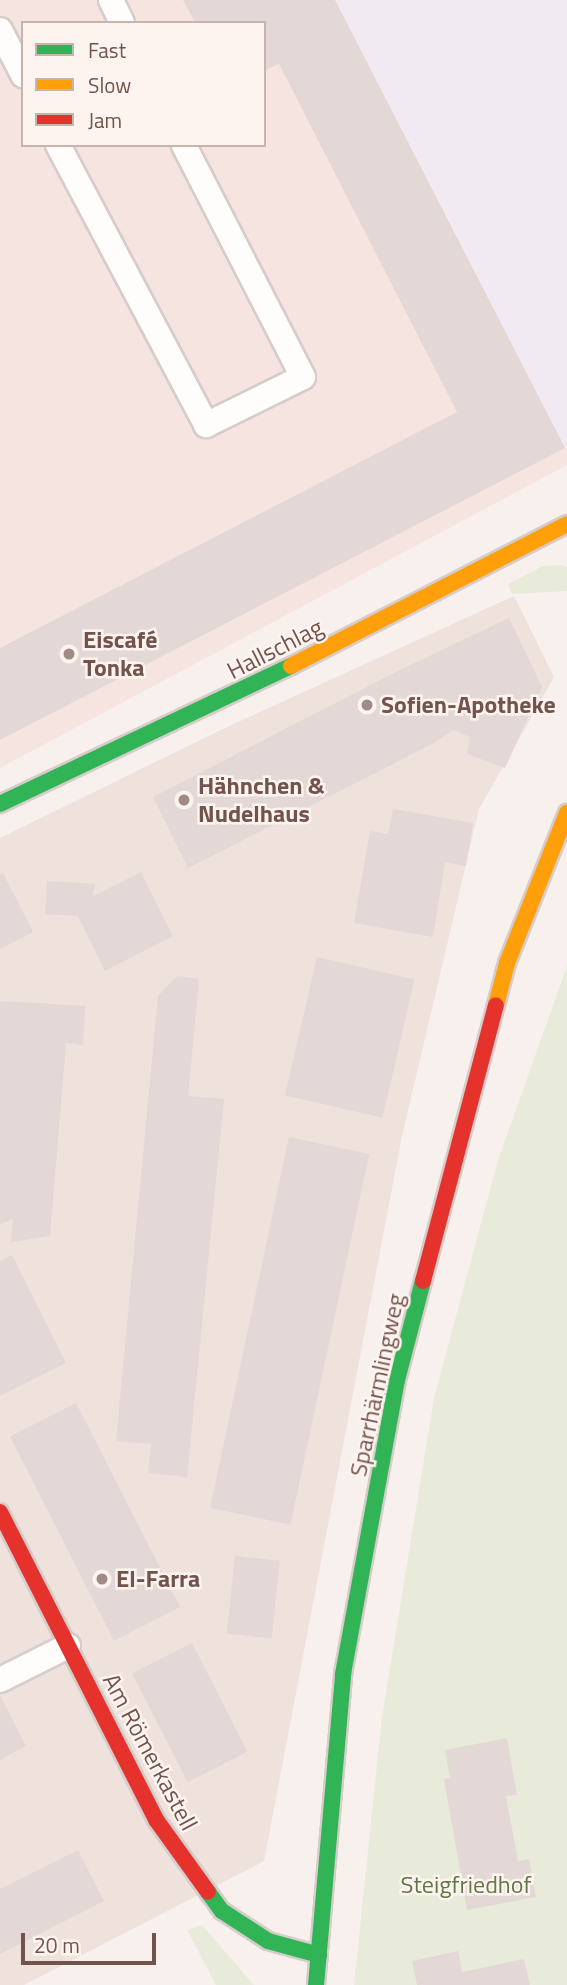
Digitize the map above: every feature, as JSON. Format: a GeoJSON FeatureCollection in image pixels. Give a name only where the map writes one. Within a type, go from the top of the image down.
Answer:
{"type":"FeatureCollection","features":[{"type":"Feature","properties":{"kind":"street","name":"Hallschlag"},"geometry":{"type":"LineString","coordinates":[[0,804],[225,700],[567,524]]}},
{"type":"Feature","properties":{"kind":"street","name":"Sparrhärmlingweg"},"geometry":{"type":"LineString","coordinates":[[316,1985],[343,1674],[397,1380],[507,963],[567,813]]}},
{"type":"Feature","properties":{"kind":"street","name":"Am Römerkastell"},"geometry":{"type":"LineString","coordinates":[[0,1512],[157,1821],[222,1911],[268,1941],[319,1955]]}},
{"type":"Feature","properties":{"kind":"lane"},"geometry":{"type":"LineString","coordinates":[[111,0],[121,21]]}},
{"type":"Feature","properties":{"kind":"lane"},"geometry":{"type":"LineString","coordinates":[[0,30],[21,71]]}},
{"type":"Feature","properties":{"kind":"lane"},"geometry":{"type":"LineString","coordinates":[[59,147],[206,425],[303,377],[185,147]]}},
{"type":"Feature","properties":{"kind":"lane"},"geometry":{"type":"LineString","coordinates":[[0,1680],[68,1646]]}},
{"type":"Feature","properties":{"kind":"shaded area"},"geometry":{"type":"Polygon","coordinates":[[[0,0],[567,0],[567,465],[0,768],[0,0]]]}},
{"type":"Feature","properties":{"kind":"shaded area"},"geometry":{"type":"Polygon","coordinates":[[[335,0],[567,0],[567,447],[565,448],[335,0]]]}},
{"type":"Feature","properties":{"kind":"shaded area"},"geometry":{"type":"Polygon","coordinates":[[[514,596],[554,677],[479,809],[402,1136],[264,1861],[24,1985],[0,1985],[0,838],[227,727],[514,596]]]}},
{"type":"Feature","properties":{"kind":"green space"},"geometry":{"type":"Polygon","coordinates":[[[543,566],[567,567],[567,591],[512,594],[508,584],[543,566]]]}},
{"type":"Feature","properties":{"kind":"green space","name":"Steigfriedhof"},"geometry":{"type":"Polygon","coordinates":[[[567,966],[567,1985],[354,1985],[382,1717],[434,1398],[498,1160],[567,966]]]}},
{"type":"Feature","properties":{"kind":"green space"},"geometry":{"type":"Polygon","coordinates":[[[202,1925],[254,1985],[216,1985],[187,1930],[202,1925]]]}},
{"type":"Feature","properties":{"kind":"building"},"geometry":{"type":"Polygon","coordinates":[[[183,0],[335,0],[565,448],[0,740],[0,648],[457,412],[279,64],[266,70],[266,21],[194,21],[183,0]]]}},
{"type":"Feature","properties":{"kind":"building"},"geometry":{"type":"Polygon","coordinates":[[[509,618],[542,687],[505,768],[467,754],[470,737],[453,730],[434,743],[188,868],[153,797],[398,671],[509,618]]]}},
{"type":"Feature","properties":{"kind":"building"},"geometry":{"type":"Polygon","coordinates":[[[393,809],[473,823],[466,866],[445,862],[433,937],[354,923],[370,831],[388,834],[393,809]]]}},
{"type":"Feature","properties":{"kind":"building"},"geometry":{"type":"Polygon","coordinates":[[[141,872],[173,936],[105,971],[78,916],[45,914],[47,881],[95,884],[93,896],[141,872]]]}},
{"type":"Feature","properties":{"kind":"building"},"geometry":{"type":"Polygon","coordinates":[[[3,873],[33,932],[0,949],[0,875],[3,873]]]}},
{"type":"Feature","properties":{"kind":"building"},"geometry":{"type":"Polygon","coordinates":[[[317,957],[414,979],[382,1118],[285,1095],[317,957]]]}},
{"type":"Feature","properties":{"kind":"building"},"geometry":{"type":"Polygon","coordinates":[[[177,976],[199,979],[188,1096],[224,1099],[187,1477],[148,1473],[151,1444],[116,1441],[158,996],[177,976]]]}},
{"type":"Feature","properties":{"kind":"building"},"geometry":{"type":"Polygon","coordinates":[[[0,1001],[85,1006],[83,1045],[66,1043],[50,1236],[11,1242],[13,1219],[0,1224],[0,1001]]]}},
{"type":"Feature","properties":{"kind":"building"},"geometry":{"type":"Polygon","coordinates":[[[289,1137],[369,1154],[290,1525],[210,1508],[289,1137]]]}},
{"type":"Feature","properties":{"kind":"building"},"geometry":{"type":"Polygon","coordinates":[[[12,1255],[66,1363],[0,1396],[0,1261],[12,1255]]]}},
{"type":"Feature","properties":{"kind":"building"},"geometry":{"type":"Polygon","coordinates":[[[76,1403],[180,1607],[114,1641],[10,1437],[76,1403]]]}},
{"type":"Feature","properties":{"kind":"building"},"geometry":{"type":"Polygon","coordinates":[[[235,1556],[280,1561],[272,1638],[227,1634],[235,1556]]]}},
{"type":"Feature","properties":{"kind":"building"},"geometry":{"type":"Polygon","coordinates":[[[192,1643],[247,1752],[188,1782],[132,1673],[192,1643]]]}},
{"type":"Feature","properties":{"kind":"building"},"geometry":{"type":"Polygon","coordinates":[[[0,1695],[26,1746],[0,1760],[0,1695]]]}},
{"type":"Feature","properties":{"kind":"building"},"geometry":{"type":"Polygon","coordinates":[[[507,1738],[517,1795],[506,1796],[518,1861],[529,1859],[536,1897],[467,1910],[444,1779],[450,1778],[445,1750],[507,1738]]]}},
{"type":"Feature","properties":{"kind":"building"},"geometry":{"type":"Polygon","coordinates":[[[78,1850],[104,1901],[0,1954],[0,1889],[78,1850]]]}},
{"type":"Feature","properties":{"kind":"building"},"geometry":{"type":"Polygon","coordinates":[[[458,1951],[462,1972],[524,1959],[530,1985],[417,1985],[412,1961],[458,1951]]]}},
{"type":"Feature","properties":{"kind":"traffic: fast"},"geometry":{"type":"LineString","coordinates":[[0,804],[291,666]]}},
{"type":"Feature","properties":{"kind":"traffic: fast"},"geometry":{"type":"LineString","coordinates":[[316,1985],[343,1674],[397,1380],[423,1281]]}},
{"type":"Feature","properties":{"kind":"traffic: fast"},"geometry":{"type":"LineString","coordinates":[[208,1892],[222,1911],[268,1941],[319,1955]]}},
{"type":"Feature","properties":{"kind":"traffic: slow"},"geometry":{"type":"LineString","coordinates":[[291,666],[567,524]]}},
{"type":"Feature","properties":{"kind":"traffic: slow"},"geometry":{"type":"LineString","coordinates":[[496,1005],[507,963],[567,813]]}},
{"type":"Feature","properties":{"kind":"traffic: jam"},"geometry":{"type":"LineString","coordinates":[[423,1281],[496,1005]]}},
{"type":"Feature","properties":{"kind":"traffic: jam"},"geometry":{"type":"LineString","coordinates":[[0,1512],[157,1821],[208,1892]]}},
{"type":"Feature","properties":{"kind":"place","name":"Eiscafé Tonka"},"geometry":{"type":"Point","coordinates":[69,654]}},
{"type":"Feature","properties":{"kind":"place","name":"Sofien-Apotheke"},"geometry":{"type":"Point","coordinates":[367,705]}},
{"type":"Feature","properties":{"kind":"place","name":"Hähnchen & Nudelhaus"},"geometry":{"type":"Point","coordinates":[184,800]}},
{"type":"Feature","properties":{"kind":"place","name":"El-Farra"},"geometry":{"type":"Point","coordinates":[102,1579]}}]}
